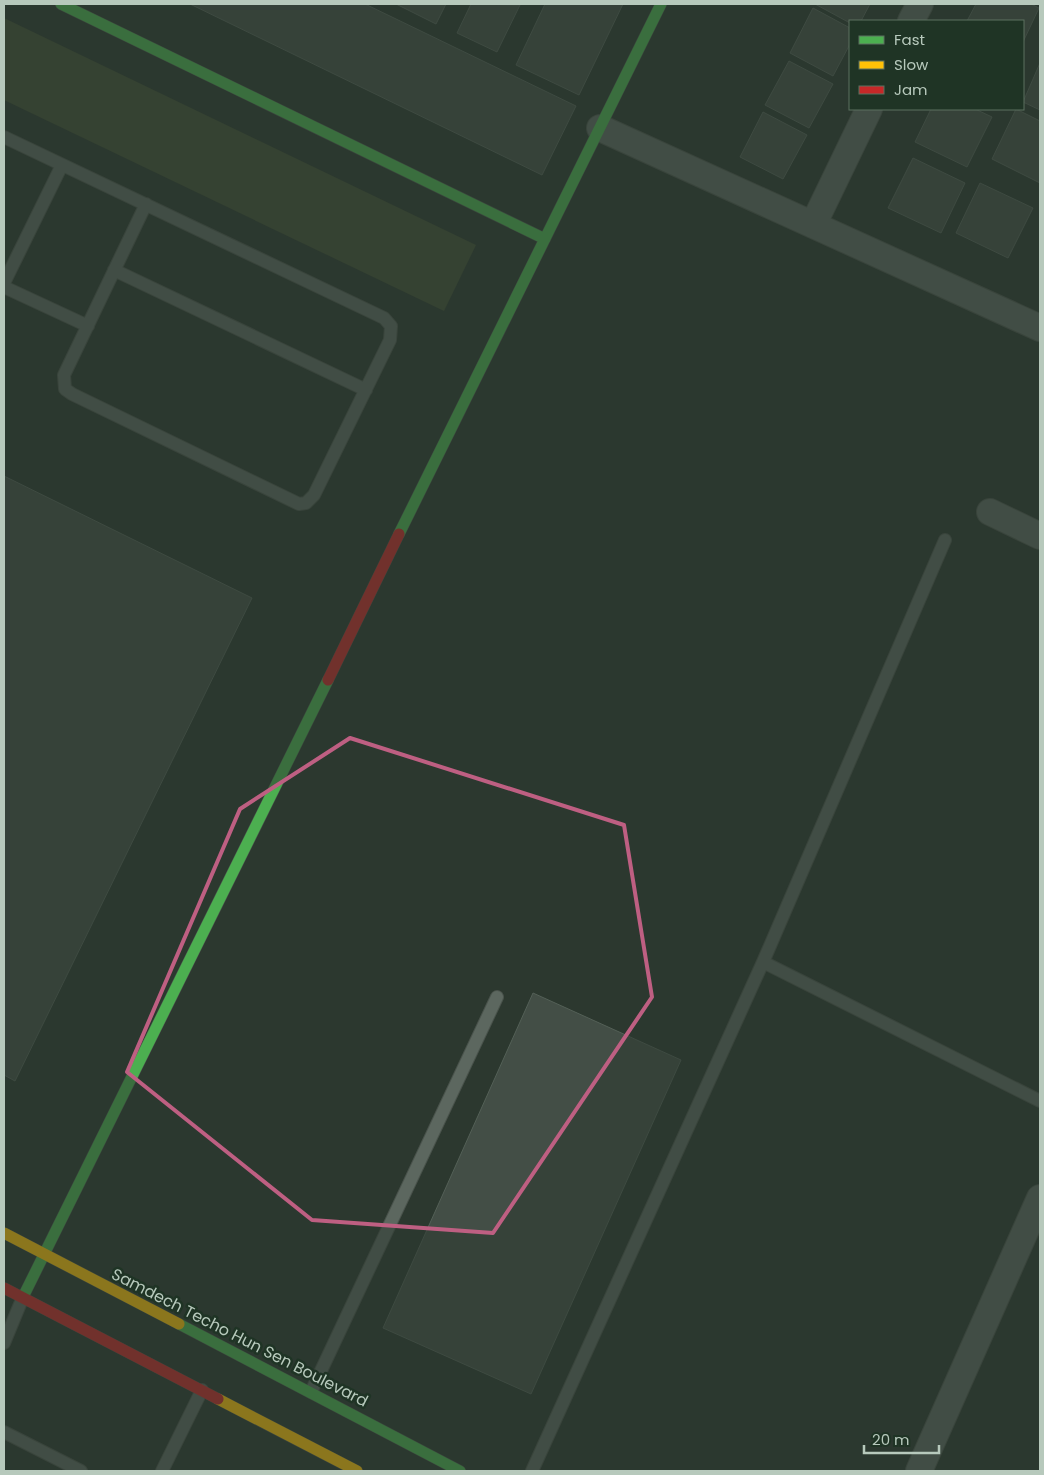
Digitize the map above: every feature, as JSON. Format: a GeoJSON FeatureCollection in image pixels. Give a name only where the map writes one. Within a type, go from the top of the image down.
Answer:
{"type":"FeatureCollection","features":[{"type":"Feature","properties":{"kind":"main road"},"geometry":{"type":"LineString","coordinates":[[60,4],[545,239]]}},
{"type":"Feature","properties":{"kind":"main road"},"geometry":{"type":"LineString","coordinates":[[22,1297],[661,4]]}},
{"type":"Feature","properties":{"kind":"main road","name":"Samdech Techo Hun Sen Boulevard"},"geometry":{"type":"LineString","coordinates":[[4,1233],[460,1471]]}},
{"type":"Feature","properties":{"kind":"main road"},"geometry":{"type":"LineString","coordinates":[[4,1288],[357,1471]]}},
{"type":"Feature","properties":{"kind":"street"},"geometry":{"type":"LineString","coordinates":[[912,20],[920,4]]}},
{"type":"Feature","properties":{"kind":"street"},"geometry":{"type":"LineString","coordinates":[[813,225],[869,110]]}},
{"type":"Feature","properties":{"kind":"street"},"geometry":{"type":"LineString","coordinates":[[600,128],[1040,328]]}},
{"type":"Feature","properties":{"kind":"street"},"geometry":{"type":"LineString","coordinates":[[990,512],[1040,536]]}},
{"type":"Feature","properties":{"kind":"street"},"geometry":{"type":"LineString","coordinates":[[919,1471],[1040,1198]]}},
{"type":"Feature","properties":{"kind":"lane"},"geometry":{"type":"LineString","coordinates":[[4,137],[146,204],[384,318],[391,326],[390,340],[366,390],[314,495],[306,503],[299,504],[72,394],[65,388],[64,374],[146,204]]}},
{"type":"Feature","properties":{"kind":"lane"},"geometry":{"type":"LineString","coordinates":[[4,283],[62,165]]}},
{"type":"Feature","properties":{"kind":"lane"},"geometry":{"type":"LineString","coordinates":[[114,270],[366,390]]}},
{"type":"Feature","properties":{"kind":"lane"},"geometry":{"type":"LineString","coordinates":[[4,287],[88,326]]}},
{"type":"Feature","properties":{"kind":"lane"},"geometry":{"type":"LineString","coordinates":[[532,1471],[763,962],[945,540]]}},
{"type":"Feature","properties":{"kind":"lane"},"geometry":{"type":"LineString","coordinates":[[763,962],[1040,1101]]}},
{"type":"Feature","properties":{"kind":"lane"},"geometry":{"type":"LineString","coordinates":[[311,1392],[498,998]]}},
{"type":"Feature","properties":{"kind":"lane"},"geometry":{"type":"LineString","coordinates":[[4,1343],[22,1297]]}},
{"type":"Feature","properties":{"kind":"lane"},"geometry":{"type":"LineString","coordinates":[[162,1471],[202,1390]]}},
{"type":"Feature","properties":{"kind":"lane"},"geometry":{"type":"LineString","coordinates":[[4,1432],[81,1471]]}},
{"type":"Feature","properties":{"kind":"highlighted area"},"geometry":{"type":"Polygon","coordinates":[[[350,738],[624,825],[652,997],[493,1233],[312,1220],[127,1072],[240,809],[350,738]]]}},
{"type":"Feature","properties":{"kind":"green space"},"geometry":{"type":"Polygon","coordinates":[[[4,18],[476,245],[444,311],[4,100],[4,18]]]}},
{"type":"Feature","properties":{"kind":"building"},"geometry":{"type":"Polygon","coordinates":[[[190,4],[365,4],[576,106],[542,175],[190,4]]]}},
{"type":"Feature","properties":{"kind":"building"},"geometry":{"type":"Polygon","coordinates":[[[396,4],[446,4],[436,24],[396,4]]]}},
{"type":"Feature","properties":{"kind":"building"},"geometry":{"type":"Polygon","coordinates":[[[471,4],[520,5],[497,52],[457,33],[471,4]]]}},
{"type":"Feature","properties":{"kind":"building"},"geometry":{"type":"Polygon","coordinates":[[[545,4],[623,4],[579,95],[516,65],[545,4]]]}},
{"type":"Feature","properties":{"kind":"building"},"geometry":{"type":"Polygon","coordinates":[[[815,4],[870,4],[862,20],[849,20],[849,22],[815,4]]]}},
{"type":"Feature","properties":{"kind":"building"},"geometry":{"type":"Polygon","coordinates":[[[976,4],[1031,4],[1039,8],[1024,40],[1024,20],[968,20],[976,4]]]}},
{"type":"Feature","properties":{"kind":"building"},"geometry":{"type":"Polygon","coordinates":[[[813,8],[849,27],[849,46],[833,76],[790,53],[813,8]]]}},
{"type":"Feature","properties":{"kind":"building"},"geometry":{"type":"Polygon","coordinates":[[[789,61],[833,84],[809,128],[765,105],[789,61]]]}},
{"type":"Feature","properties":{"kind":"building"},"geometry":{"type":"Polygon","coordinates":[[[1040,63],[1040,110],[1024,102],[1040,63]]]}},
{"type":"Feature","properties":{"kind":"building"},"geometry":{"type":"Polygon","coordinates":[[[931,110],[977,110],[992,117],[967,167],[915,142],[931,110]]]}},
{"type":"Feature","properties":{"kind":"building"},"geometry":{"type":"Polygon","coordinates":[[[1016,110],[1040,121],[1040,183],[992,159],[1016,110]]]}},
{"type":"Feature","properties":{"kind":"building"},"geometry":{"type":"Polygon","coordinates":[[[763,112],[807,135],[783,179],[740,157],[763,112]]]}},
{"type":"Feature","properties":{"kind":"building"},"geometry":{"type":"Polygon","coordinates":[[[913,158],[965,183],[941,233],[888,208],[913,158]]]}},
{"type":"Feature","properties":{"kind":"building"},"geometry":{"type":"Polygon","coordinates":[[[980,183],[1033,208],[1008,258],[956,233],[980,183]]]}},
{"type":"Feature","properties":{"kind":"building"},"geometry":{"type":"Polygon","coordinates":[[[4,476],[252,598],[15,1081],[4,1075],[4,476]]]}},
{"type":"Feature","properties":{"kind":"building"},"geometry":{"type":"Polygon","coordinates":[[[533,993],[681,1060],[531,1394],[383,1328],[533,993]]]}},
{"type":"Feature","properties":{"kind":"traffic: fast"},"geometry":{"type":"LineString","coordinates":[[61,4],[545,239]]}},
{"type":"Feature","properties":{"kind":"traffic: fast"},"geometry":{"type":"LineString","coordinates":[[399,534],[661,4]]}},
{"type":"Feature","properties":{"kind":"traffic: fast"},"geometry":{"type":"LineString","coordinates":[[23,1297],[328,680]]}},
{"type":"Feature","properties":{"kind":"traffic: fast"},"geometry":{"type":"LineString","coordinates":[[179,1324],[460,1471]]}},
{"type":"Feature","properties":{"kind":"traffic: slow"},"geometry":{"type":"LineString","coordinates":[[4,1233],[179,1324]]}},
{"type":"Feature","properties":{"kind":"traffic: slow"},"geometry":{"type":"LineString","coordinates":[[218,1399],[357,1471]]}},
{"type":"Feature","properties":{"kind":"traffic: jam"},"geometry":{"type":"LineString","coordinates":[[328,680],[399,534]]}},
{"type":"Feature","properties":{"kind":"traffic: jam"},"geometry":{"type":"LineString","coordinates":[[4,1288],[218,1399]]}}]}
